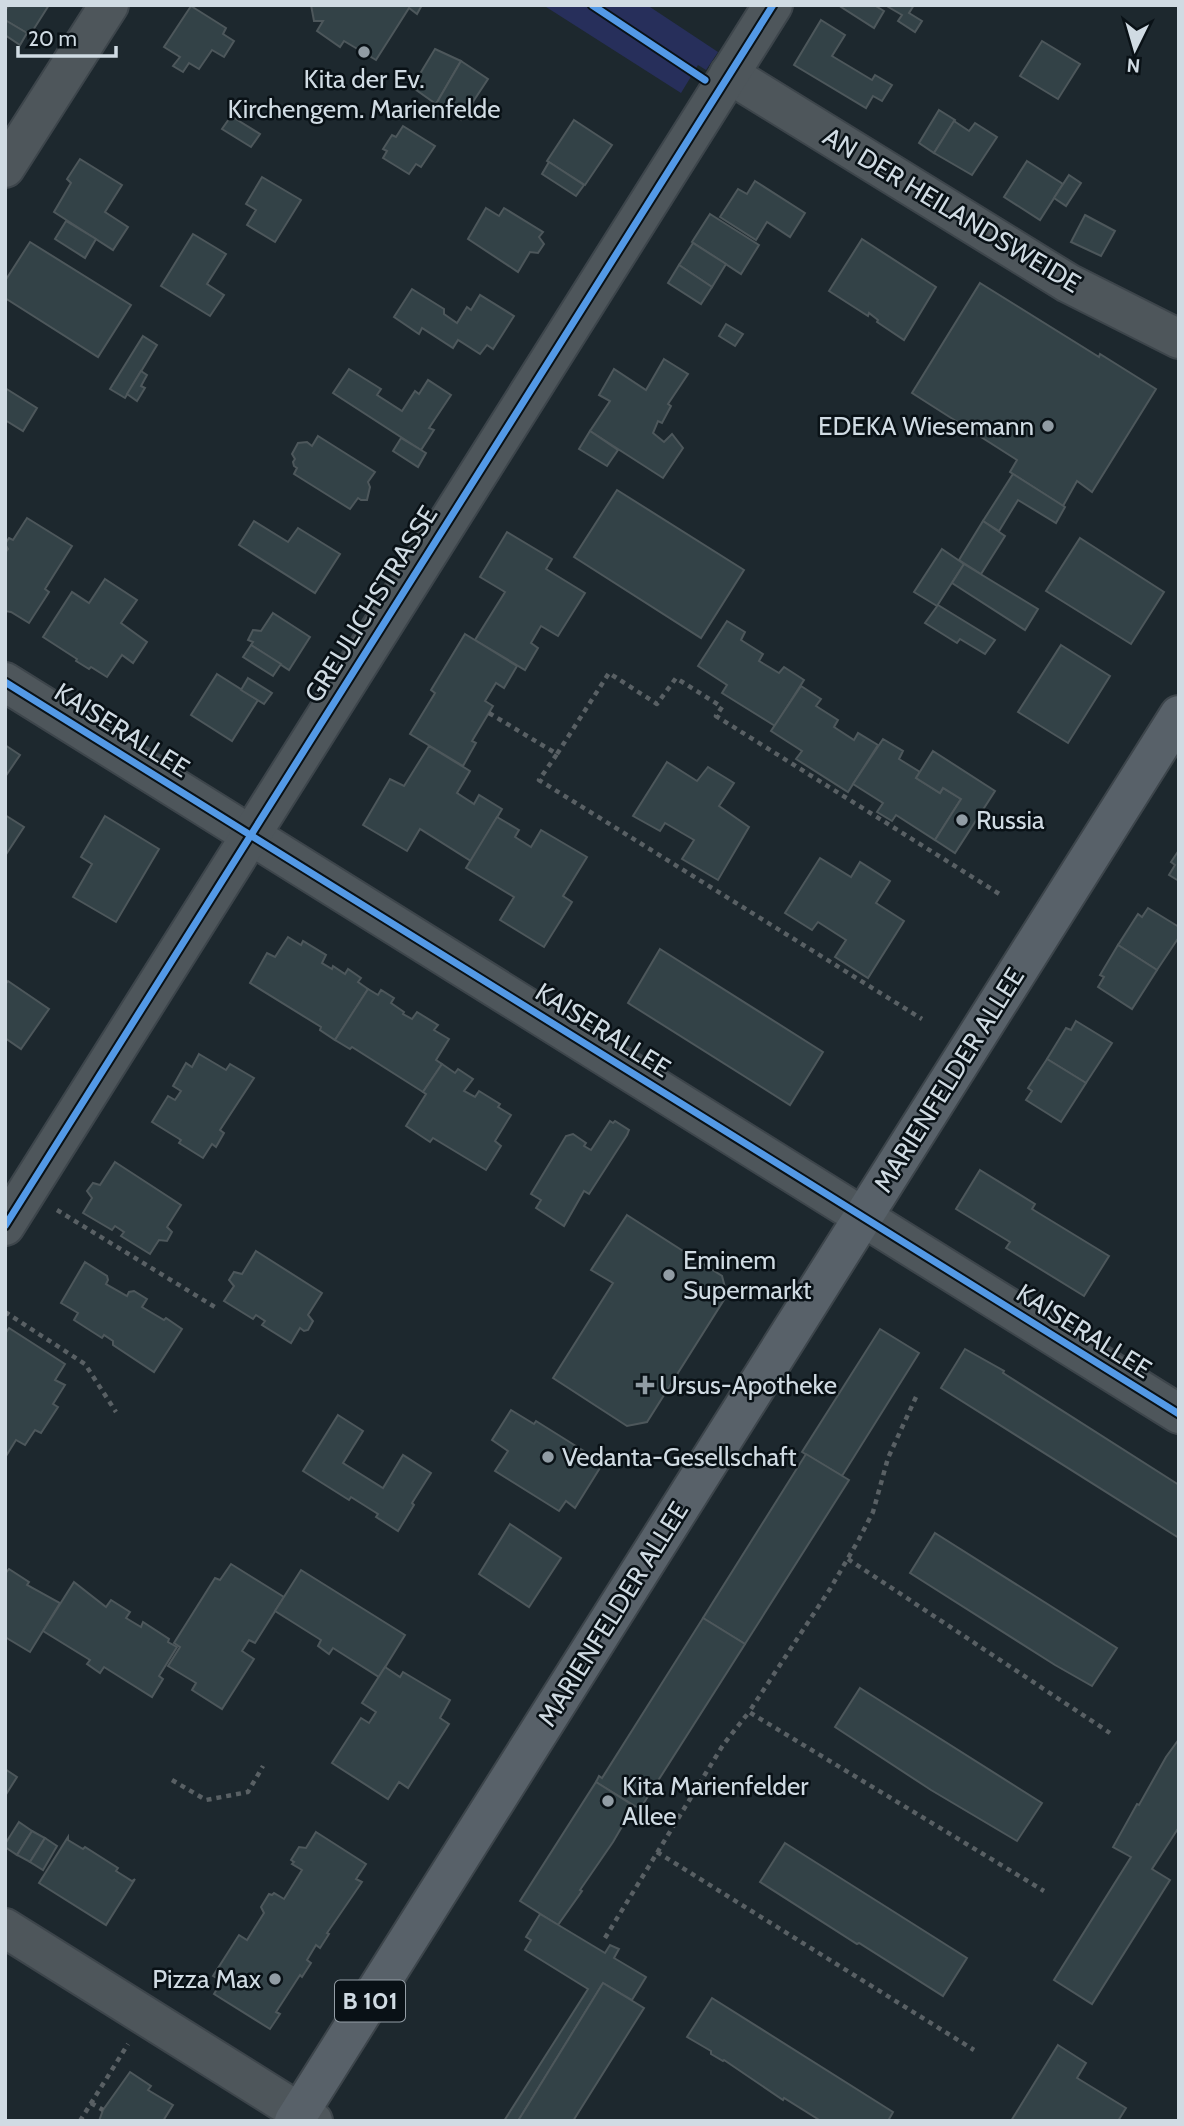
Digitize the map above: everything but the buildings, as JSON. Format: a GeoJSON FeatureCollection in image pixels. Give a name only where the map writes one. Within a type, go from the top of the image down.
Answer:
{"type":"FeatureCollection","features":[{"type":"Feature","properties":{"kind":"main road","name":"MARIENFELDER ALLEE"},"geometry":{"type":"LineString","coordinates":[[302,2118],[862,1217],[1179,715]]}},
{"type":"Feature","properties":{"kind":"street"},"geometry":{"type":"LineString","coordinates":[[5,168],[108,5]]}},
{"type":"Feature","properties":{"kind":"street","name":"GREULICHSTRASSE"},"geometry":{"type":"LineString","coordinates":[[5,1226],[773,5]]}},
{"type":"Feature","properties":{"kind":"street","name":"AN DER HEILANDSWEIDE"},"geometry":{"type":"LineString","coordinates":[[729,74],[1068,283],[1179,339]]}},
{"type":"Feature","properties":{"kind":"street","name":"KAISERALLEE"},"geometry":{"type":"LineString","coordinates":[[5,682],[1179,1414]]}},
{"type":"Feature","properties":{"kind":"street"},"geometry":{"type":"LineString","coordinates":[[5,1928],[302,2118]]}},
{"type":"Feature","properties":{"kind":"path"},"geometry":{"type":"LineString","coordinates":[[922,1019],[539,780],[609,673],[657,704],[676,678],[722,707],[716,716],[1001,895]]}},
{"type":"Feature","properties":{"kind":"path"},"geometry":{"type":"LineString","coordinates":[[489,713],[556,754]]}},
{"type":"Feature","properties":{"kind":"path"},"geometry":{"type":"LineString","coordinates":[[53,1207],[218,1308]]}},
{"type":"Feature","properties":{"kind":"path"},"geometry":{"type":"LineString","coordinates":[[5,1312],[85,1364],[116,1412]]}},
{"type":"Feature","properties":{"kind":"path"},"geometry":{"type":"LineString","coordinates":[[606,1938],[723,1745],[749,1712],[848,1559],[873,1512],[888,1458],[916,1397]]}},
{"type":"Feature","properties":{"kind":"path"},"geometry":{"type":"LineString","coordinates":[[848,1559],[1110,1733]]}},
{"type":"Feature","properties":{"kind":"path"},"geometry":{"type":"LineString","coordinates":[[749,1712],[1044,1891]]}},
{"type":"Feature","properties":{"kind":"path"},"geometry":{"type":"LineString","coordinates":[[172,1780],[206,1800],[248,1792],[263,1766]]}},
{"type":"Feature","properties":{"kind":"path"},"geometry":{"type":"LineString","coordinates":[[657,1852],[974,2050]]}},
{"type":"Feature","properties":{"kind":"path"},"geometry":{"type":"LineString","coordinates":[[80,2121],[130,2040]]}},
{"type":"Feature","properties":{"kind":"path"},"geometry":{"type":"LineString","coordinates":[[91,2103],[103,2110]]}},
{"type":"Feature","properties":{"kind":"shaded area"},"geometry":{"type":"Polygon","coordinates":[[[543,5],[647,5],[718,52],[706,70],[698,65],[681,93],[543,5]]]}},
{"type":"Feature","properties":{"kind":"cycle path"},"geometry":{"type":"LineString","coordinates":[[592,5],[705,80]]}},
{"type":"Feature","properties":{"kind":"cycle path"},"geometry":{"type":"LineString","coordinates":[[5,1226],[773,5]]}},
{"type":"Feature","properties":{"kind":"cycle path"},"geometry":{"type":"LineString","coordinates":[[5,682],[1179,1414]]}},
{"type":"Feature","properties":{"kind":"place","name":"Kita der Ev. Kirchengem. Marienfelde"},"geometry":{"type":"Point","coordinates":[364,52]}},
{"type":"Feature","properties":{"kind":"place","name":"EDEKA Wiesemann"},"geometry":{"type":"Point","coordinates":[1048,426]}},
{"type":"Feature","properties":{"kind":"place","name":"Russia"},"geometry":{"type":"Point","coordinates":[962,820]}},
{"type":"Feature","properties":{"kind":"place","name":"Eminem Supermarkt"},"geometry":{"type":"Point","coordinates":[669,1275]}},
{"type":"Feature","properties":{"kind":"place","name":"Ursus-Apotheke"},"geometry":{"type":"Point","coordinates":[645,1385]}},
{"type":"Feature","properties":{"kind":"place","name":"Vedanta-Gesellschaft"},"geometry":{"type":"Point","coordinates":[548,1457]}},
{"type":"Feature","properties":{"kind":"place","name":"Kita Marienfelder Allee"},"geometry":{"type":"Point","coordinates":[608,1801]}},
{"type":"Feature","properties":{"kind":"place","name":"Pizza Max"},"geometry":{"type":"Point","coordinates":[275,1979]}}]}
